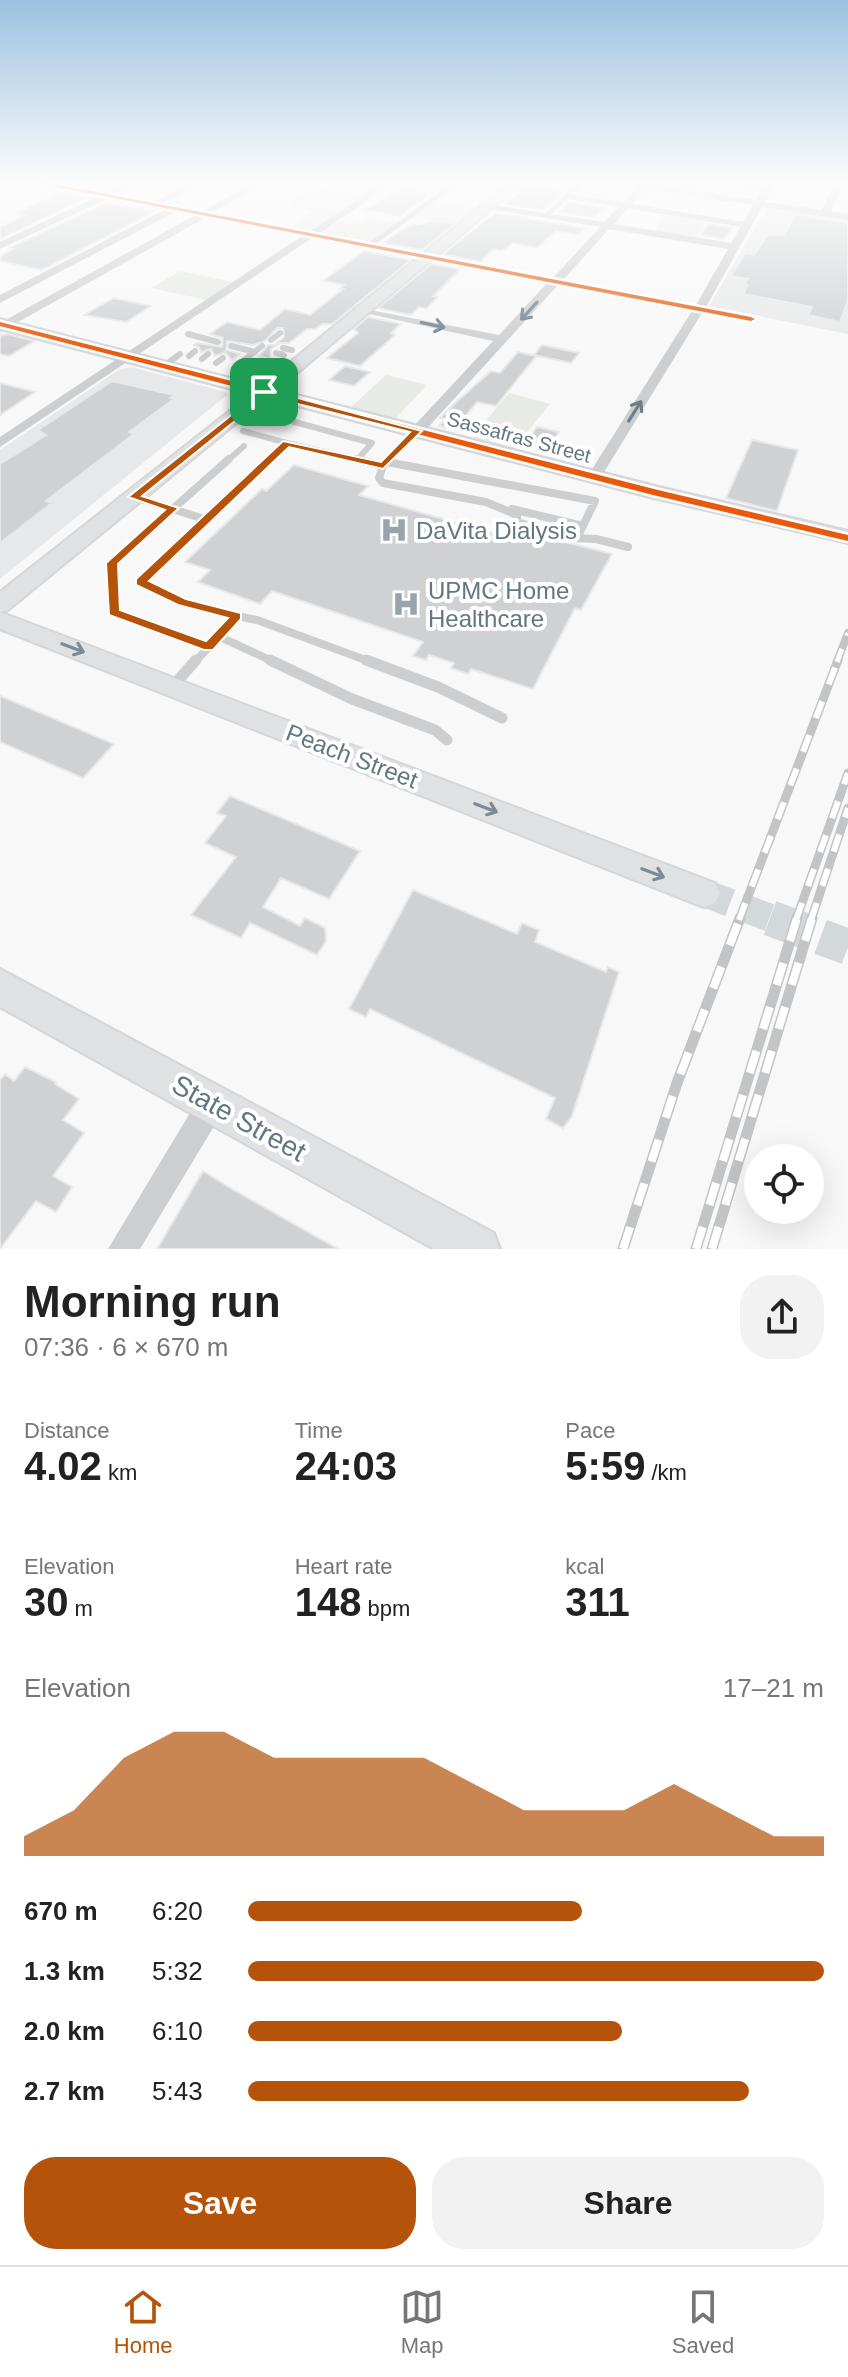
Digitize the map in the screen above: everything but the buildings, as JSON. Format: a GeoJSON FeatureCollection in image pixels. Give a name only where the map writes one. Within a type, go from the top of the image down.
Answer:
{"type":"FeatureCollection","features":[{"type":"Feature","properties":{"kind":"main road"},"geometry":{"type":"LineString","coordinates":[[0,604],[449,239]]}},
{"type":"Feature","properties":{"kind":"main road","name":"Sassafras Street"},"geometry":{"type":"LineString","coordinates":[[2,326],[129,356],[172,360],[264,392],[594,477],[844,537]]}},
{"type":"Feature","properties":{"kind":"main road","name":"Peach Street"},"geometry":{"type":"LineString","coordinates":[[0,620],[704,893]]}},
{"type":"Feature","properties":{"kind":"main road","name":"State Street"},"geometry":{"type":"LineString","coordinates":[[0,987],[478,1249]]}},
{"type":"Feature","properties":{"kind":"street"},"geometry":{"type":"LineString","coordinates":[[0,300],[115,239]]}},
{"type":"Feature","properties":{"kind":"street"},"geometry":{"type":"LineString","coordinates":[[2,326],[158,239]]}},
{"type":"Feature","properties":{"kind":"street"},"geometry":{"type":"LineString","coordinates":[[0,443],[306,239]]}},
{"type":"Feature","properties":{"kind":"street"},"geometry":{"type":"LineString","coordinates":[[334,239],[751,319]]}},
{"type":"Feature","properties":{"kind":"street"},"geometry":{"type":"LineString","coordinates":[[417,431],[595,239]]}},
{"type":"Feature","properties":{"kind":"street"},"geometry":{"type":"LineString","coordinates":[[690,239],[734,247]]}},
{"type":"Feature","properties":{"kind":"street"},"geometry":{"type":"LineString","coordinates":[[594,477],[699,309],[738,239]]}},
{"type":"Feature","properties":{"kind":"street"},"geometry":{"type":"LineString","coordinates":[[364,310],[503,340]]}},
{"type":"Feature","properties":{"kind":"street"},"geometry":{"type":"LineString","coordinates":[[123,1249],[212,1103]]}},
{"type":"Feature","properties":{"kind":"lane"},"geometry":{"type":"LineString","coordinates":[[369,246],[378,239]]}},
{"type":"Feature","properties":{"kind":"lane"},"geometry":{"type":"LineString","coordinates":[[271,340],[280,333]]}},
{"type":"Feature","properties":{"kind":"lane"},"geometry":{"type":"LineString","coordinates":[[188,334],[214,341],[195,351]]}},
{"type":"Feature","properties":{"kind":"lane"},"geometry":{"type":"LineString","coordinates":[[227,353],[261,350],[234,368]]}},
{"type":"Feature","properties":{"kind":"lane"},"geometry":{"type":"LineString","coordinates":[[281,352],[292,350]]}},
{"type":"Feature","properties":{"kind":"lane"},"geometry":{"type":"LineString","coordinates":[[265,414],[372,443],[357,460]]}},
{"type":"Feature","properties":{"kind":"lane"},"geometry":{"type":"LineString","coordinates":[[243,431],[357,460],[595,501],[577,538]]}},
{"type":"Feature","properties":{"kind":"lane"},"geometry":{"type":"LineString","coordinates":[[417,431],[385,464],[379,478],[383,483],[486,502],[583,526]]}},
{"type":"Feature","properties":{"kind":"lane"},"geometry":{"type":"LineString","coordinates":[[287,443],[140,582],[182,602],[272,625],[438,687],[502,718]]}},
{"type":"Feature","properties":{"kind":"lane"},"geometry":{"type":"LineString","coordinates":[[208,647],[113,612],[112,563],[244,446]]}},
{"type":"Feature","properties":{"kind":"lane"},"geometry":{"type":"LineString","coordinates":[[134,497],[204,519]]}},
{"type":"Feature","properties":{"kind":"lane"},"geometry":{"type":"LineString","coordinates":[[486,502],[517,515],[517,522],[577,538],[628,547]]}},
{"type":"Feature","properties":{"kind":"lane"},"geometry":{"type":"LineString","coordinates":[[544,530],[550,518]]}},
{"type":"Feature","properties":{"kind":"lane"},"geometry":{"type":"LineString","coordinates":[[173,686],[237,616]]}},
{"type":"Feature","properties":{"kind":"lane"},"geometry":{"type":"LineString","coordinates":[[218,636],[352,699],[435,730],[447,740]]}},
{"type":"Feature","properties":{"kind":"shaded area"},"geometry":{"type":"Polygon","coordinates":[[[348,239],[375,239],[368,244],[348,239]]]}},
{"type":"Feature","properties":{"kind":"shaded area"},"geometry":{"type":"Polygon","coordinates":[[[748,239],[848,239],[848,334],[709,306],[748,239]]]}},
{"type":"Feature","properties":{"kind":"shaded area"},"geometry":{"type":"Polygon","coordinates":[[[180,271],[233,282],[207,300],[151,288],[180,271]]]}},
{"type":"Feature","properties":{"kind":"shaded area"},"geometry":{"type":"Polygon","coordinates":[[[131,367],[226,392],[227,395],[0,579],[0,450],[120,369],[131,367]]]}},
{"type":"Feature","properties":{"kind":"shaded area"},"geometry":{"type":"Polygon","coordinates":[[[386,375],[427,385],[396,418],[351,407],[386,375]]]}},
{"type":"Feature","properties":{"kind":"shaded area"},"geometry":{"type":"Polygon","coordinates":[[[509,393],[550,404],[514,448],[472,437],[509,393]]]}},
{"type":"Feature","properties":{"kind":"tunnel"},"geometry":{"type":"LineString","coordinates":[[704,893],[776,920]]}},
{"type":"Feature","properties":{"kind":"tunnel"},"geometry":{"type":"LineString","coordinates":[[770,918],[848,947]]}},
{"type":"Feature","properties":{"kind":"railway"},"geometry":{"type":"LineString","coordinates":[[837,662],[848,633]]}},
{"type":"Feature","properties":{"kind":"railway"},"geometry":{"type":"LineString","coordinates":[[739,920],[838,660]]}},
{"type":"Feature","properties":{"kind":"railway"},"geometry":{"type":"LineString","coordinates":[[796,920],[848,773]]}},
{"type":"Feature","properties":{"kind":"railway"},"geometry":{"type":"LineString","coordinates":[[811,920],[848,808]]}},
{"type":"Feature","properties":{"kind":"railway"},"geometry":{"type":"LineString","coordinates":[[623,1249],[677,1083],[740,918]]}},
{"type":"Feature","properties":{"kind":"railway"},"geometry":{"type":"LineString","coordinates":[[696,1249],[797,918]]}},
{"type":"Feature","properties":{"kind":"railway"},"geometry":{"type":"LineString","coordinates":[[712,1249],[812,918]]}},
{"type":"Feature","properties":{"kind":"cycle path"},"geometry":{"type":"LineString","coordinates":[[333,239],[751,319]]}},
{"type":"Feature","properties":{"kind":"cycle path"},"geometry":{"type":"LineString","coordinates":[[0,324],[657,493],[848,538]]}},
{"type":"Feature","properties":{"kind":"place","name":"DaVita Dialysis"},"geometry":{"type":"Point","coordinates":[394,530]}},
{"type":"Feature","properties":{"kind":"place","name":"UPMC Home Healthcare"},"geometry":{"type":"Point","coordinates":[406,604]}},
{"type":"Feature","properties":{"kind":"route"},"geometry":{"type":"LineString","coordinates":[[264,392],[417,431],[383,466],[287,443],[140,582],[182,602],[237,616],[208,647],[113,612],[112,563],[173,508],[134,497],[264,392]]}}]}
